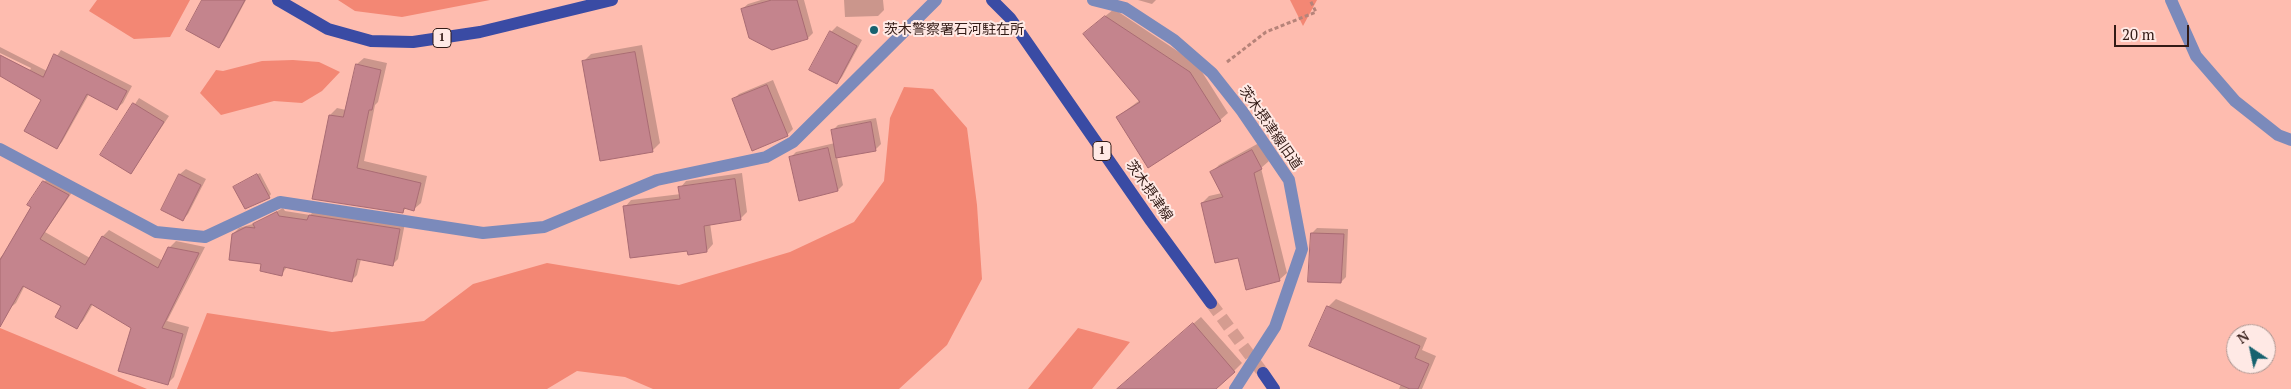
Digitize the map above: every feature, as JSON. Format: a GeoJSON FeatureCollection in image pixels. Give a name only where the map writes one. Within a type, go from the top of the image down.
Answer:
{"type":"FeatureCollection","features":[{"type":"Feature","properties":{"kind":"main road","name":"1"},"geometry":{"type":"LineString","coordinates":[[278,0],[328,29],[372,41],[413,42],[480,32],[612,0]]}},
{"type":"Feature","properties":{"kind":"main road","name":"茨木摂津線"},"geometry":{"type":"LineString","coordinates":[[992,0],[1010,18],[1151,221],[1211,303]]}},
{"type":"Feature","properties":{"kind":"main road"},"geometry":{"type":"LineString","coordinates":[[1262,373],[1274,389]]}},
{"type":"Feature","properties":{"kind":"street"},"geometry":{"type":"LineString","coordinates":[[0,149],[156,232],[205,237],[280,202],[483,233],[544,227],[657,180],[766,157],[794,142],[936,0]]}},
{"type":"Feature","properties":{"kind":"street","name":"茨木摂津線旧道"},"geometry":{"type":"LineString","coordinates":[[1093,0],[1125,8],[1174,40],[1212,73],[1242,111],[1289,180],[1302,249],[1275,327],[1235,389]]}},
{"type":"Feature","properties":{"kind":"street"},"geometry":{"type":"LineString","coordinates":[[2171,0],[2196,56],[2235,101],[2278,135],[2291,140]]}},
{"type":"Feature","properties":{"kind":"path"},"geometry":{"type":"LineString","coordinates":[[1212,73],[1266,32],[1316,12],[1310,0]]}},
{"type":"Feature","properties":{"kind":"shaded area"},"geometry":{"type":"Polygon","coordinates":[[[97,0],[190,0],[170,37],[134,39],[89,11],[97,0]]]}},
{"type":"Feature","properties":{"kind":"shaded area"},"geometry":{"type":"Polygon","coordinates":[[[338,0],[490,0],[402,17],[355,11],[338,0]]]}},
{"type":"Feature","properties":{"kind":"shaded area"},"geometry":{"type":"Polygon","coordinates":[[[1290,0],[1317,0],[1303,26],[1290,0]]]}},
{"type":"Feature","properties":{"kind":"shaded area"},"geometry":{"type":"Polygon","coordinates":[[[293,60],[319,62],[340,72],[322,91],[302,103],[274,101],[221,115],[200,93],[216,70],[223,71],[262,61],[293,60]]]}},
{"type":"Feature","properties":{"kind":"shaded area"},"geometry":{"type":"Polygon","coordinates":[[[904,87],[933,89],[967,128],[977,205],[982,279],[947,345],[899,389],[653,389],[625,377],[577,371],[547,389],[177,389],[207,313],[332,332],[424,321],[473,284],[547,263],[679,285],[790,252],[854,222],[884,181],[890,118],[904,87]]]}},
{"type":"Feature","properties":{"kind":"shaded area"},"geometry":{"type":"Polygon","coordinates":[[[0,328],[147,389],[0,389],[0,328]]]}},
{"type":"Feature","properties":{"kind":"shaded area"},"geometry":{"type":"Polygon","coordinates":[[[1078,328],[1130,342],[1092,389],[1028,389],[1078,328]]]}},
{"type":"Feature","properties":{"kind":"building"},"geometry":{"type":"Polygon","coordinates":[[[202,0],[245,0],[219,48],[186,30],[202,0]]]}},
{"type":"Feature","properties":{"kind":"building"},"geometry":{"type":"Polygon","coordinates":[[[772,0],[797,0],[808,39],[772,50],[749,38],[741,9],[772,0]]]}},
{"type":"Feature","properties":{"kind":"building"},"geometry":{"type":"Polygon","coordinates":[[[1105,16],[1190,72],[1221,121],[1148,168],[1116,117],[1140,102],[1083,34],[1105,16]]]}},
{"type":"Feature","properties":{"kind":"building"},"geometry":{"type":"Polygon","coordinates":[[[830,31],[857,46],[837,84],[809,70],[830,31]]]}},
{"type":"Feature","properties":{"kind":"building"},"geometry":{"type":"Polygon","coordinates":[[[635,52],[653,152],[600,161],[582,61],[635,52]]]}},
{"type":"Feature","properties":{"kind":"building"},"geometry":{"type":"Polygon","coordinates":[[[54,54],[127,91],[117,110],[87,94],[57,149],[24,131],[41,100],[0,76],[0,55],[43,77],[54,54]]]}},
{"type":"Feature","properties":{"kind":"building"},"geometry":{"type":"Polygon","coordinates":[[[356,64],[381,70],[372,110],[369,110],[357,168],[421,183],[414,211],[404,208],[403,213],[312,199],[329,115],[343,117],[356,64]]]}},
{"type":"Feature","properties":{"kind":"building"},"geometry":{"type":"Polygon","coordinates":[[[767,85],[788,136],[752,151],[732,99],[767,85]]]}},
{"type":"Feature","properties":{"kind":"building"},"geometry":{"type":"Polygon","coordinates":[[[133,103],[164,122],[131,174],[100,155],[133,103]]]}},
{"type":"Feature","properties":{"kind":"building"},"geometry":{"type":"Polygon","coordinates":[[[871,122],[876,151],[836,158],[831,130],[871,122]]]}},
{"type":"Feature","properties":{"kind":"building"},"geometry":{"type":"Polygon","coordinates":[[[828,148],[838,191],[799,201],[789,157],[828,148]]]}},
{"type":"Feature","properties":{"kind":"building"},"geometry":{"type":"Polygon","coordinates":[[[1252,150],[1262,169],[1254,173],[1280,281],[1246,290],[1238,258],[1215,263],[1201,203],[1223,197],[1210,172],[1252,150]]]}},
{"type":"Feature","properties":{"kind":"building"},"geometry":{"type":"Polygon","coordinates":[[[179,174],[201,185],[183,221],[161,210],[179,174]]]}},
{"type":"Feature","properties":{"kind":"building"},"geometry":{"type":"Polygon","coordinates":[[[257,174],[270,198],[245,209],[233,187],[257,174]]]}},
{"type":"Feature","properties":{"kind":"building"},"geometry":{"type":"Polygon","coordinates":[[[735,179],[741,220],[704,226],[707,252],[688,255],[687,251],[630,258],[623,206],[680,199],[678,187],[735,179]]]}},
{"type":"Feature","properties":{"kind":"building"},"geometry":{"type":"Polygon","coordinates":[[[43,181],[69,195],[40,239],[85,265],[102,236],[158,268],[168,247],[199,253],[162,328],[183,334],[168,385],[118,371],[131,328],[91,304],[77,329],[55,317],[61,306],[23,286],[0,327],[0,260],[31,207],[27,205],[43,181]]]}},
{"type":"Feature","properties":{"kind":"building"},"geometry":{"type":"Polygon","coordinates":[[[277,212],[279,216],[307,220],[309,215],[400,229],[393,266],[357,259],[352,282],[284,267],[282,276],[260,271],[261,264],[229,260],[232,234],[246,227],[255,228],[253,224],[277,212]]]}},
{"type":"Feature","properties":{"kind":"building"},"geometry":{"type":"Polygon","coordinates":[[[1311,233],[1344,234],[1341,283],[1308,282],[1311,233]]]}},
{"type":"Feature","properties":{"kind":"building"},"geometry":{"type":"Polygon","coordinates":[[[1327,306],[1420,346],[1415,358],[1429,364],[1418,389],[1410,389],[1309,346],[1327,306]]]}},
{"type":"Feature","properties":{"kind":"building"},"geometry":{"type":"Polygon","coordinates":[[[1193,323],[1235,372],[1216,389],[1117,389],[1193,323]]]}},
{"type":"Feature","properties":{"kind":"tunnel"},"geometry":{"type":"LineString","coordinates":[[1211,303],[1263,373]]}},
{"type":"Feature","properties":{"kind":"place","name":"茨木警察署石河駐在所"},"geometry":{"type":"Point","coordinates":[874,30]}}]}
